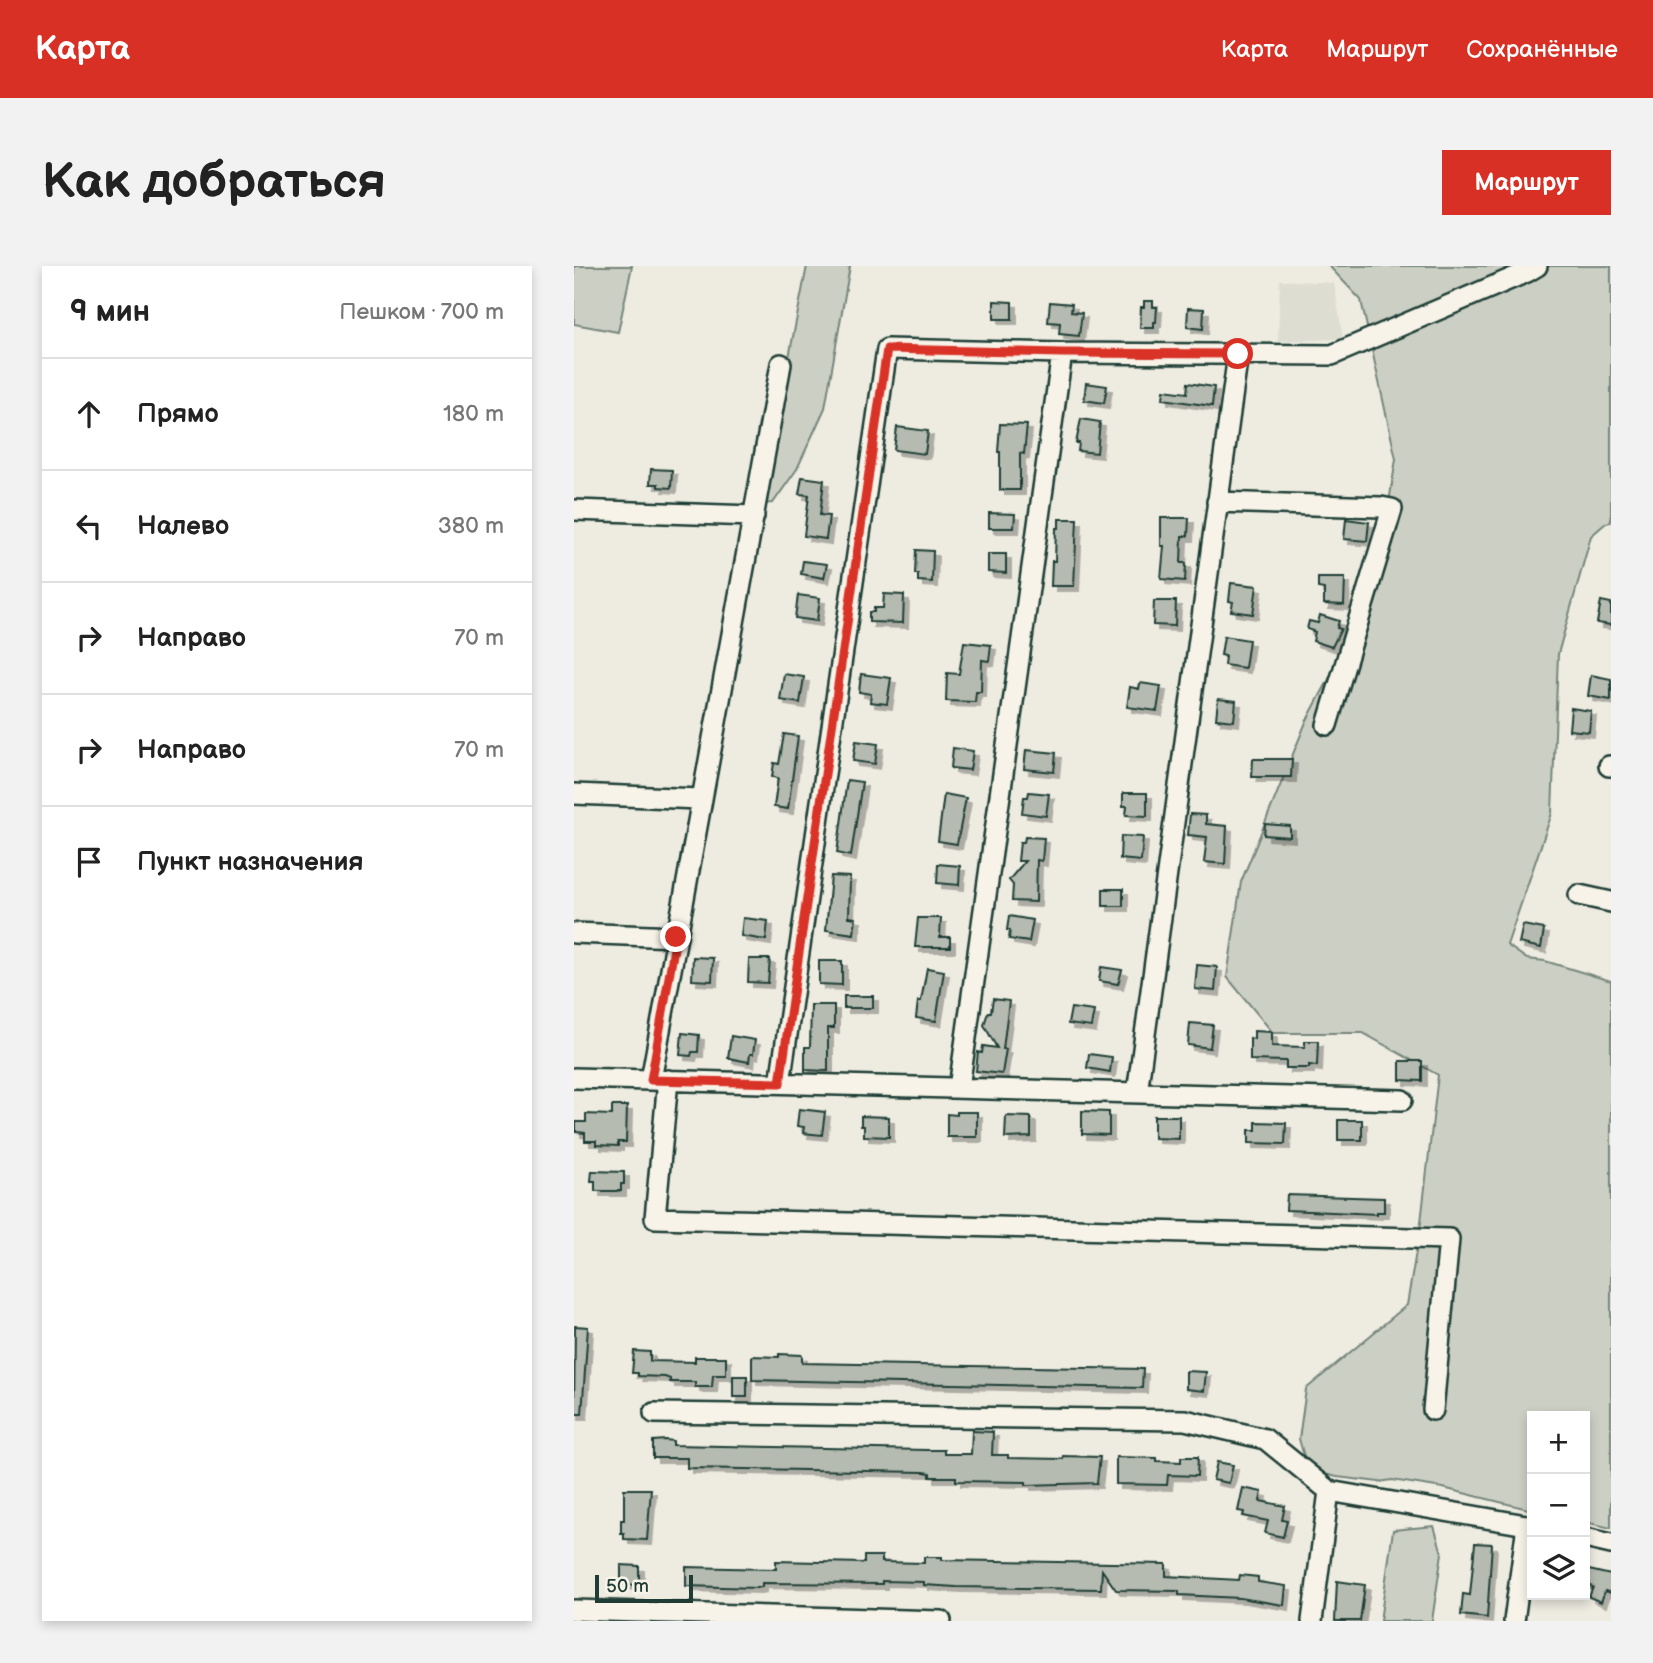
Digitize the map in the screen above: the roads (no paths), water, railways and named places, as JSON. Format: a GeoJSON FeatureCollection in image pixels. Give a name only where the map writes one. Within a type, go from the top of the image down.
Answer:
{"type":"FeatureCollection","features":[{"type":"Feature","properties":{"kind":"street"},"geometry":{"type":"LineString","coordinates":[[780,1083],[887,349],[1332,355],[1537,266]]}},
{"type":"Feature","properties":{"kind":"street"},"geometry":{"type":"LineString","coordinates":[[959,1088],[1062,353]]}},
{"type":"Feature","properties":{"kind":"street"},"geometry":{"type":"LineString","coordinates":[[1137,1093],[1238,354]]}},
{"type":"Feature","properties":{"kind":"street"},"geometry":{"type":"LineString","coordinates":[[781,364],[676,937],[660,1080],[655,1218],[1449,1239],[1433,1410]]}},
{"type":"Feature","properties":{"kind":"street"},"geometry":{"type":"LineString","coordinates":[[1217,502],[1392,509],[1328,725]]}},
{"type":"Feature","properties":{"kind":"street"},"geometry":{"type":"LineString","coordinates":[[574,510],[754,516]]}},
{"type":"Feature","properties":{"kind":"street"},"geometry":{"type":"LineString","coordinates":[[574,794],[701,799]]}},
{"type":"Feature","properties":{"kind":"street"},"geometry":{"type":"LineString","coordinates":[[1579,895],[1611,902]]}},
{"type":"Feature","properties":{"kind":"street"},"geometry":{"type":"LineString","coordinates":[[574,933],[676,937]]}},
{"type":"Feature","properties":{"kind":"street"},"geometry":{"type":"LineString","coordinates":[[574,1078],[1402,1100]]}},
{"type":"Feature","properties":{"kind":"street"},"geometry":{"type":"LineString","coordinates":[[654,1413],[1185,1420],[1265,1439],[1329,1491],[1527,1524]]}},
{"type":"Feature","properties":{"kind":"street"},"geometry":{"type":"LineString","coordinates":[[1312,1621],[1329,1491]]}},
{"type":"Feature","properties":{"kind":"street"},"geometry":{"type":"LineString","coordinates":[[1514,1621],[1528,1537]]}},
{"type":"Feature","properties":{"kind":"street"},"geometry":{"type":"LineString","coordinates":[[1590,1539],[1611,1544]]}},
{"type":"Feature","properties":{"kind":"street"},"geometry":{"type":"LineString","coordinates":[[574,1610],[600,1616],[941,1621]]}}]}
